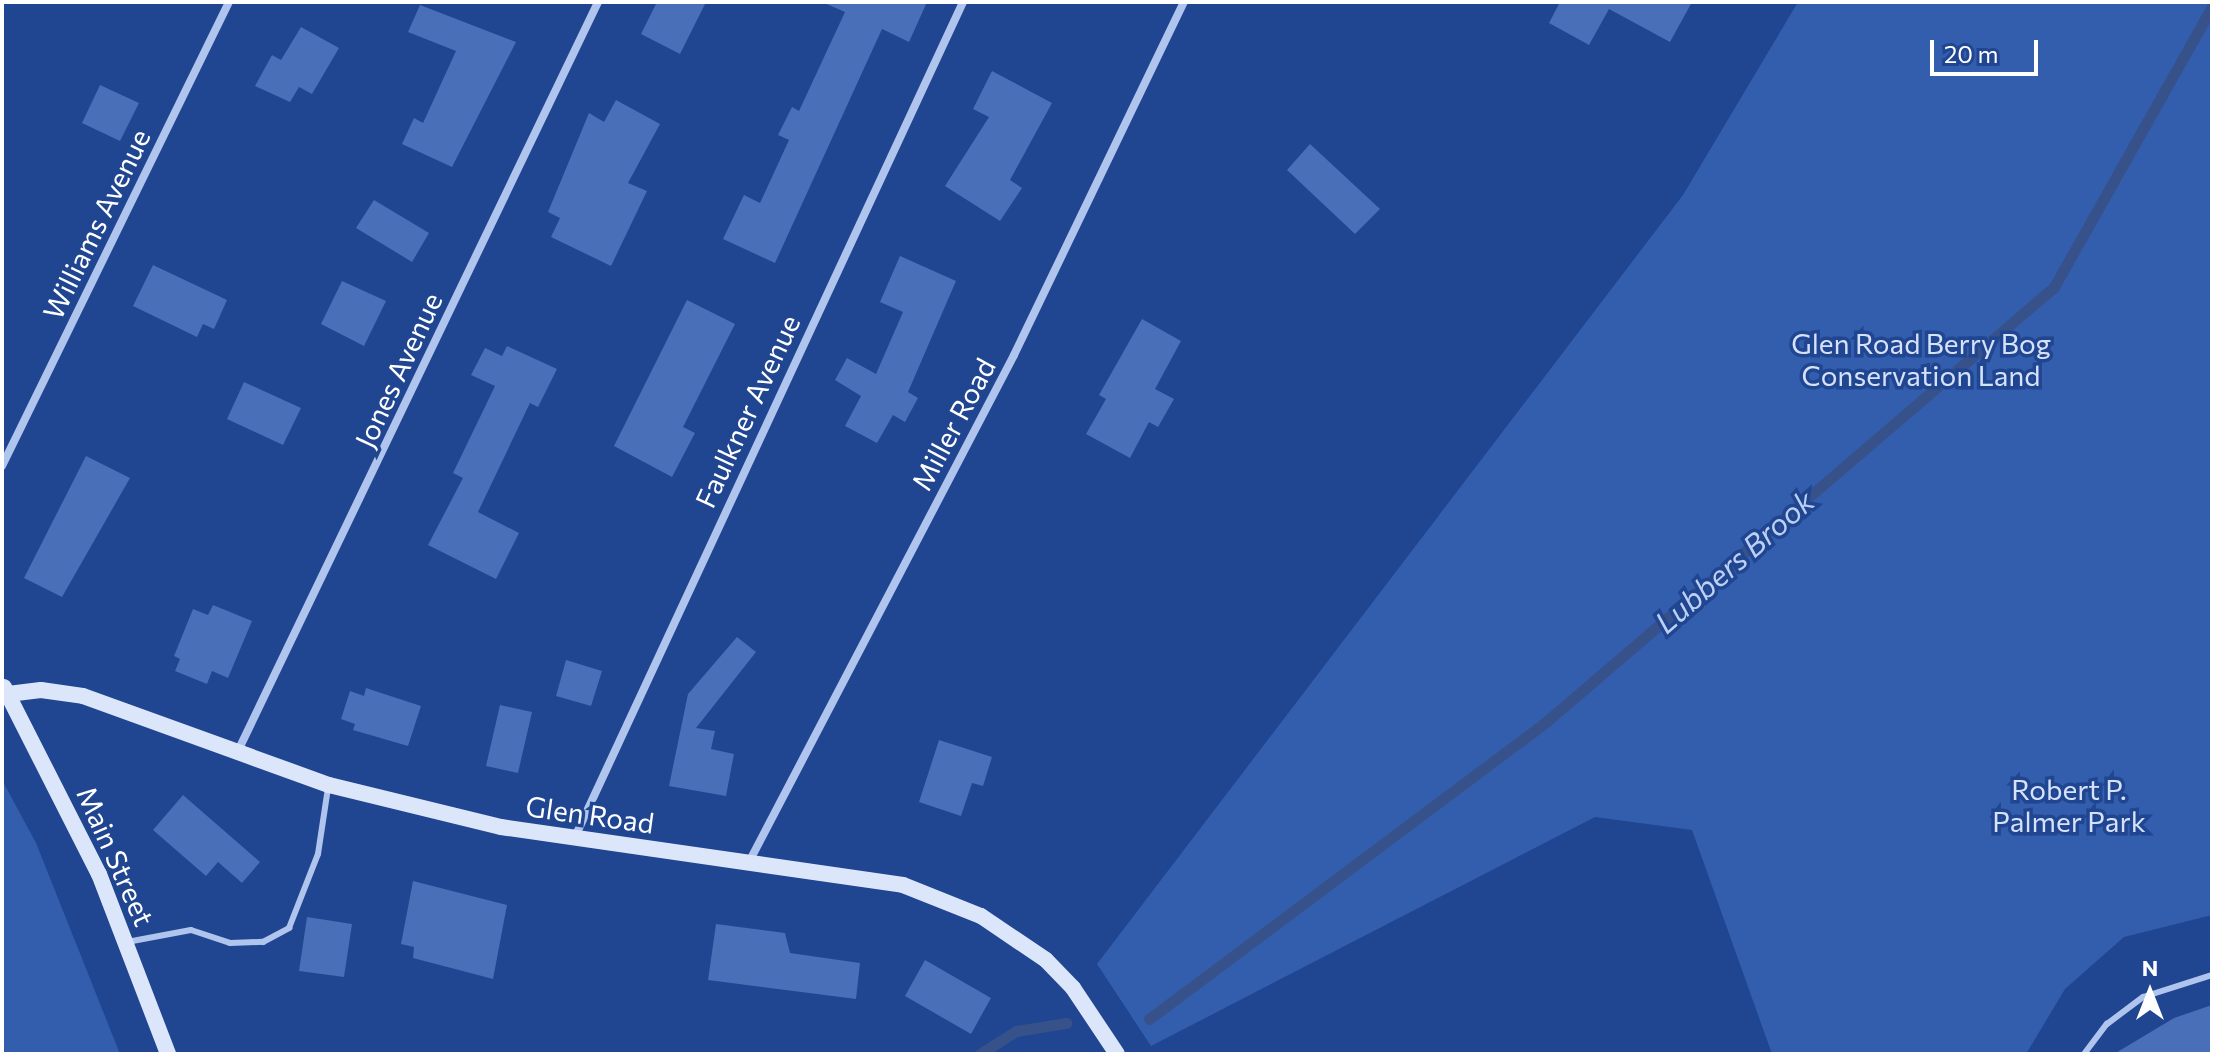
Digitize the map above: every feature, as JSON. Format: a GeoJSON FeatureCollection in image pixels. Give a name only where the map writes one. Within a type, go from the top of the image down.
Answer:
{"type":"FeatureCollection","features":[{"type":"Feature","properties":{"kind":"street","name":"Williams Avenue"},"geometry":{"type":"LineString","coordinates":[[2,466],[229,2]]}},
{"type":"Feature","properties":{"kind":"street","name":"Jones Avenue"},"geometry":{"type":"LineString","coordinates":[[236,755],[598,2]]}},
{"type":"Feature","properties":{"kind":"street","name":"Faulkner Avenue"},"geometry":{"type":"LineString","coordinates":[[574,839],[963,2]]}},
{"type":"Feature","properties":{"kind":"street","name":"Miller Road"},"geometry":{"type":"LineString","coordinates":[[749,862],[1014,355],[1184,2]]}},
{"type":"Feature","properties":{"kind":"street","name":"Glen Road"},"geometry":{"type":"LineString","coordinates":[[5,690],[41,690],[92,698],[236,755],[329,785],[574,839],[868,877],[981,916],[1036,952],[1073,988],[1117,1054]]}},
{"type":"Feature","properties":{"kind":"street","name":"Main Street"},"geometry":{"type":"LineString","coordinates":[[5,690],[127,942],[168,1054]]}},
{"type":"Feature","properties":{"kind":"lane"},"geometry":{"type":"LineString","coordinates":[[127,942],[191,930],[230,943],[263,942],[289,928],[318,854],[329,785]]}},
{"type":"Feature","properties":{"kind":"lane"},"geometry":{"type":"LineString","coordinates":[[2084,1054],[2107,1024],[2143,997],[2212,975]]}},
{"type":"Feature","properties":{"kind":"green space","name":"Glen Road Berry Bog Conservation Land"},"geometry":{"type":"Polygon","coordinates":[[[1798,2],[2212,2],[2212,915],[2124,937],[2065,989],[2026,1054],[1772,1054],[1692,830],[1595,817],[1151,1046],[1097,964],[1683,195],[1798,2]]]}},
{"type":"Feature","properties":{"kind":"green space"},"geometry":{"type":"Polygon","coordinates":[[[2,780],[36,843],[120,1054],[2,1054],[2,780]]]}},
{"type":"Feature","properties":{"kind":"building"},"geometry":{"type":"Polygon","coordinates":[[[657,2],[706,2],[680,54],[641,34],[657,2]]]}},
{"type":"Feature","properties":{"kind":"building"},"geometry":{"type":"Polygon","coordinates":[[[822,2],[927,2],[909,42],[882,29],[775,263],[723,239],[744,195],[760,203],[789,140],[778,135],[792,107],[799,111],[845,12],[822,2]]]}},
{"type":"Feature","properties":{"kind":"building"},"geometry":{"type":"Polygon","coordinates":[[[1560,2],[1692,2],[1670,42],[1609,9],[1589,45],[1549,23],[1560,2]]]}},
{"type":"Feature","properties":{"kind":"building"},"geometry":{"type":"Polygon","coordinates":[[[420,5],[516,42],[452,167],[402,144],[414,118],[423,123],[456,51],[408,32],[420,5]]]}},
{"type":"Feature","properties":{"kind":"building"},"geometry":{"type":"Polygon","coordinates":[[[301,27],[339,48],[312,94],[299,87],[290,102],[255,86],[272,55],[281,60],[301,27]]]}},
{"type":"Feature","properties":{"kind":"building"},"geometry":{"type":"Polygon","coordinates":[[[992,71],[1052,103],[1010,180],[1022,188],[1000,221],[945,186],[989,117],[973,109],[992,71]]]}},
{"type":"Feature","properties":{"kind":"building"},"geometry":{"type":"Polygon","coordinates":[[[100,85],[139,103],[120,141],[82,123],[100,85]]]}},
{"type":"Feature","properties":{"kind":"building"},"geometry":{"type":"Polygon","coordinates":[[[616,100],[660,124],[628,183],[647,191],[611,266],[551,237],[560,218],[548,212],[589,113],[604,122],[616,100]]]}},
{"type":"Feature","properties":{"kind":"building"},"geometry":{"type":"Polygon","coordinates":[[[1310,144],[1380,209],[1355,234],[1287,170],[1310,144]]]}},
{"type":"Feature","properties":{"kind":"building"},"geometry":{"type":"Polygon","coordinates":[[[374,200],[429,233],[412,262],[356,228],[374,200]]]}},
{"type":"Feature","properties":{"kind":"building"},"geometry":{"type":"Polygon","coordinates":[[[900,256],[956,281],[908,392],[918,398],[905,422],[893,415],[877,443],[845,426],[861,396],[835,380],[847,358],[876,374],[903,312],[880,302],[900,256]]]}},
{"type":"Feature","properties":{"kind":"building"},"geometry":{"type":"Polygon","coordinates":[[[153,265],[227,300],[214,329],[203,324],[197,337],[133,306],[153,265]]]}},
{"type":"Feature","properties":{"kind":"building"},"geometry":{"type":"Polygon","coordinates":[[[342,281],[386,301],[364,346],[321,324],[342,281]]]}},
{"type":"Feature","properties":{"kind":"building"},"geometry":{"type":"Polygon","coordinates":[[[687,300],[735,324],[683,427],[695,433],[672,477],[614,446],[687,300]]]}},
{"type":"Feature","properties":{"kind":"building"},"geometry":{"type":"Polygon","coordinates":[[[1142,319],[1181,341],[1155,389],[1174,399],[1158,427],[1149,422],[1130,458],[1086,434],[1106,399],[1099,395],[1142,319]]]}},
{"type":"Feature","properties":{"kind":"building"},"geometry":{"type":"Polygon","coordinates":[[[507,346],[557,369],[538,407],[530,403],[478,512],[519,533],[496,579],[428,545],[463,478],[453,473],[495,386],[471,375],[485,348],[502,356],[507,346]]]}},
{"type":"Feature","properties":{"kind":"building"},"geometry":{"type":"Polygon","coordinates":[[[244,382],[301,408],[283,445],[227,419],[244,382]]]}},
{"type":"Feature","properties":{"kind":"building"},"geometry":{"type":"Polygon","coordinates":[[[86,456],[130,478],[62,597],[24,578],[86,456]]]}},
{"type":"Feature","properties":{"kind":"building"},"geometry":{"type":"Polygon","coordinates":[[[213,605],[252,621],[228,678],[212,671],[207,684],[175,671],[180,659],[174,656],[193,609],[208,615],[213,605]]]}},
{"type":"Feature","properties":{"kind":"building"},"geometry":{"type":"Polygon","coordinates":[[[737,637],[756,652],[696,728],[715,731],[711,749],[734,754],[726,796],[669,786],[688,694],[737,637]]]}},
{"type":"Feature","properties":{"kind":"building"},"geometry":{"type":"Polygon","coordinates":[[[566,660],[602,671],[591,706],[556,696],[566,660]]]}},
{"type":"Feature","properties":{"kind":"building"},"geometry":{"type":"Polygon","coordinates":[[[366,688],[421,706],[408,746],[353,730],[355,724],[341,719],[350,691],[364,696],[366,688]]]}},
{"type":"Feature","properties":{"kind":"building"},"geometry":{"type":"Polygon","coordinates":[[[500,705],[532,712],[518,773],[486,766],[500,705]]]}},
{"type":"Feature","properties":{"kind":"building"},"geometry":{"type":"Polygon","coordinates":[[[939,740],[992,757],[983,786],[972,783],[961,816],[919,802],[939,740]]]}},
{"type":"Feature","properties":{"kind":"building"},"geometry":{"type":"Polygon","coordinates":[[[183,795],[260,862],[242,883],[218,862],[206,876],[153,830],[183,795]]]}},
{"type":"Feature","properties":{"kind":"building"},"geometry":{"type":"Polygon","coordinates":[[[413,881],[507,905],[493,979],[413,958],[414,947],[401,944],[413,881]]]}},
{"type":"Feature","properties":{"kind":"building"},"geometry":{"type":"Polygon","coordinates":[[[307,917],[352,924],[344,977],[299,971],[307,917]]]}},
{"type":"Feature","properties":{"kind":"building"},"geometry":{"type":"Polygon","coordinates":[[[716,924],[785,933],[790,953],[860,963],[856,999],[708,980],[716,924]]]}},
{"type":"Feature","properties":{"kind":"building"},"geometry":{"type":"Polygon","coordinates":[[[925,960],[991,998],[971,1034],[905,996],[925,960]]]}},
{"type":"Feature","properties":{"kind":"building"},"geometry":{"type":"Polygon","coordinates":[[[2212,1005],[2212,1054],[2114,1054],[2174,1018],[2212,1005]]]}},
{"type":"Feature","properties":{"kind":"waterway","name":"Lubbers Brook"},"geometry":{"type":"LineString","coordinates":[[1149,1019],[1547,721],[2054,287],[2212,7]]}},
{"type":"Feature","properties":{"kind":"waterway","name":"Lubbers Brook"},"geometry":{"type":"LineString","coordinates":[[980,1054],[1016,1031],[1066,1023]]}},
{"type":"Feature","properties":{"kind":"park label","name":"Robert P. Palmer Park"},"geometry":{"type":"Point","coordinates":[2069,805]}}]}
